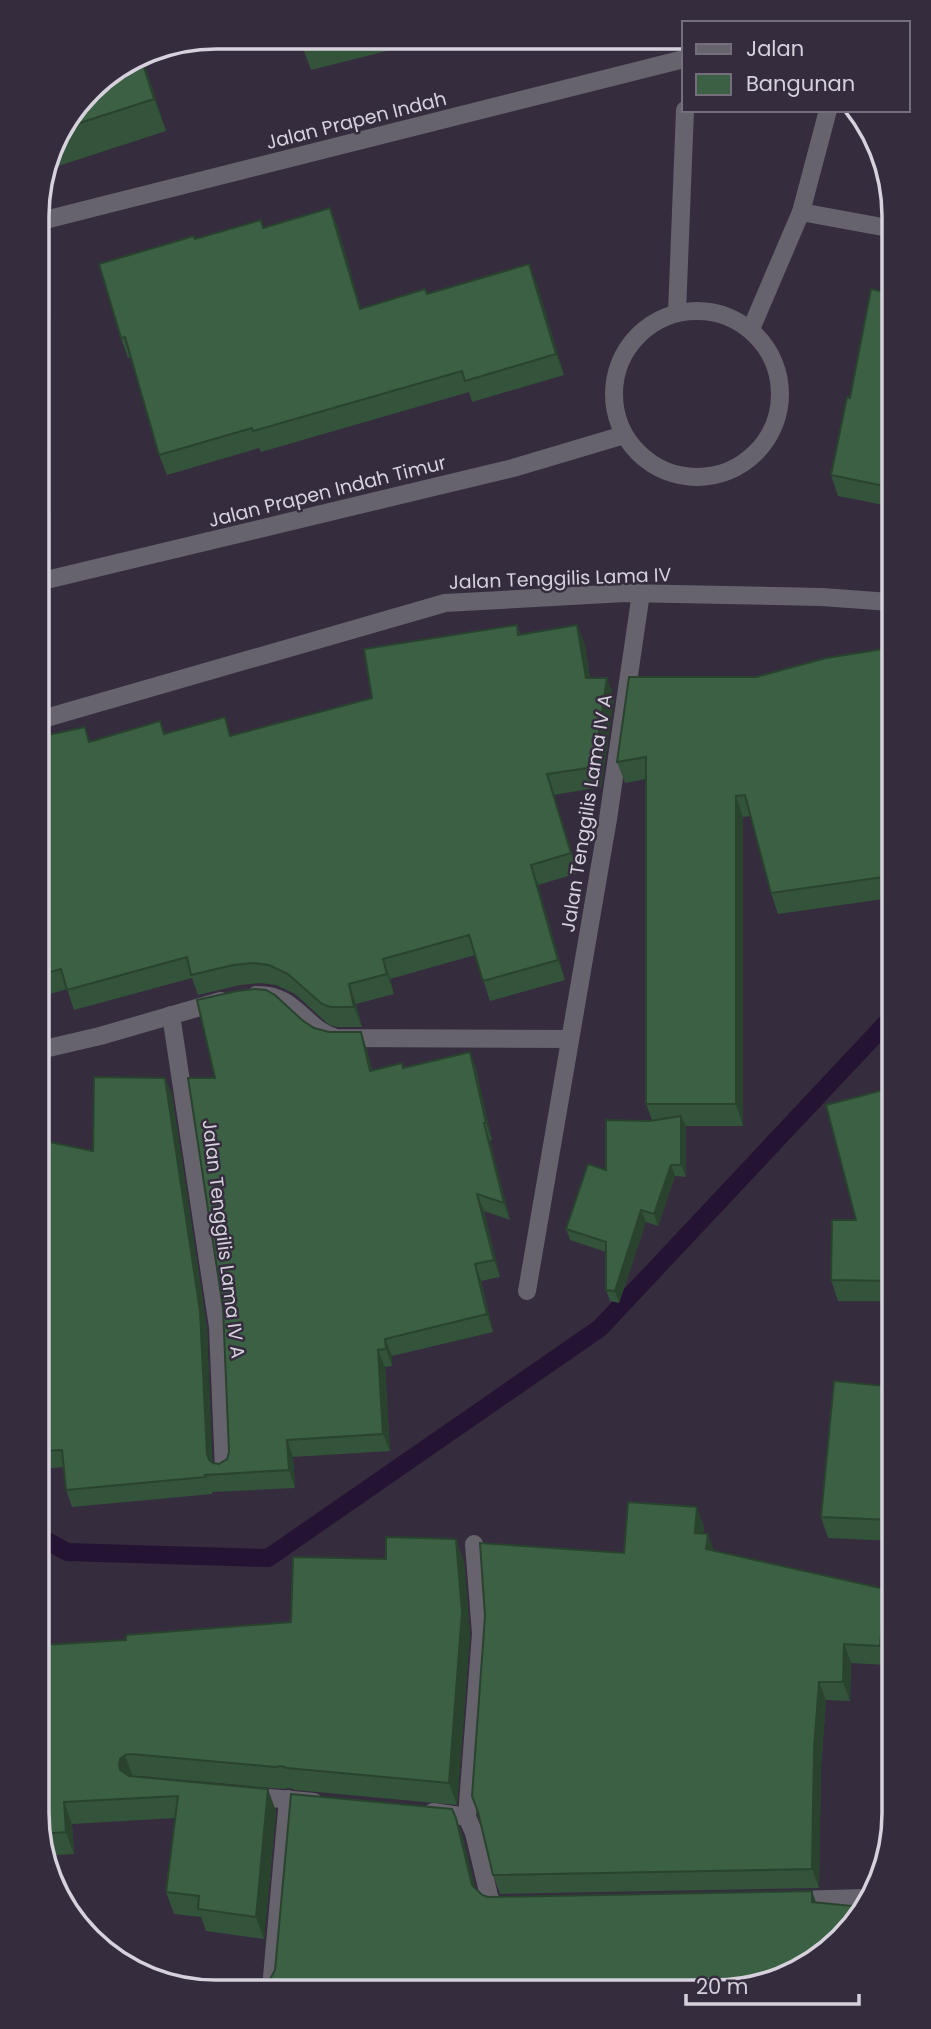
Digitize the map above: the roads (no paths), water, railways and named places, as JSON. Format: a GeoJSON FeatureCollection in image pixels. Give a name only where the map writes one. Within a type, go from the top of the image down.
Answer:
{"type":"FeatureCollection","features":[{"type":"Feature","properties":{"kind":"street","name":"Jalan Prapen Indah"},"geometry":{"type":"LineString","coordinates":[[49,219],[682,60]]}},
{"type":"Feature","properties":{"kind":"street"},"geometry":{"type":"LineString","coordinates":[[677,313],[685,112]]}},
{"type":"Feature","properties":{"kind":"street"},"geometry":{"type":"LineString","coordinates":[[751,330],[801,212],[827,112]]}},
{"type":"Feature","properties":{"kind":"street"},"geometry":{"type":"LineString","coordinates":[[801,212],[882,228]]}},
{"type":"Feature","properties":{"kind":"street"},"geometry":{"type":"LineString","coordinates":[[703,310],[729,316],[751,330],[767,348],[778,370],[781,394],[778,417],[767,439],[752,457],[731,471],[707,477],[683,476],[660,469],[639,455],[624,435],[614,407],[615,376],[627,348],[649,326],[677,313],[703,310]]}},
{"type":"Feature","properties":{"kind":"street","name":"Jalan Prapen Indah Timur"},"geometry":{"type":"LineString","coordinates":[[49,579],[513,468],[624,435]]}},
{"type":"Feature","properties":{"kind":"street","name":"Jalan Tenggilis Lama IV"},"geometry":{"type":"LineString","coordinates":[[49,717],[445,603],[641,593],[822,597],[882,601]]}},
{"type":"Feature","properties":{"kind":"street","name":"Jalan Tenggilis Lama IV A"},"geometry":{"type":"LineString","coordinates":[[527,1291],[608,820],[641,593]]}},
{"type":"Feature","properties":{"kind":"street"},"geometry":{"type":"LineString","coordinates":[[49,1048],[215,1003],[261,995],[274,996],[298,1011],[322,1034],[336,1038],[570,1039]]}},
{"type":"Feature","properties":{"kind":"street","name":"Jalan Tenggilis Lama IV A"},"geometry":{"type":"LineString","coordinates":[[171,1015],[218,1327],[224,1470]]}},
{"type":"Feature","properties":{"kind":"street"},"geometry":{"type":"LineString","coordinates":[[474,1544],[481,1634],[467,1817],[474,1833],[491,1902],[496,1905],[524,1905]]}},
{"type":"Feature","properties":{"kind":"street"},"geometry":{"type":"LineString","coordinates":[[233,1795],[328,1803]]}},
{"type":"Feature","properties":{"kind":"street"},"geometry":{"type":"LineString","coordinates":[[272,1980],[288,1799]]}},
{"type":"Feature","properties":{"kind":"street"},"geometry":{"type":"LineString","coordinates":[[421,1811],[467,1817]]}},
{"type":"Feature","properties":{"kind":"street"},"geometry":{"type":"LineString","coordinates":[[770,1900],[859,1898]]}},
{"type":"Feature","properties":{"kind":"waterway"},"geometry":{"type":"LineString","coordinates":[[49,1542],[67,1552],[268,1558],[600,1328],[882,1028]]}}]}
